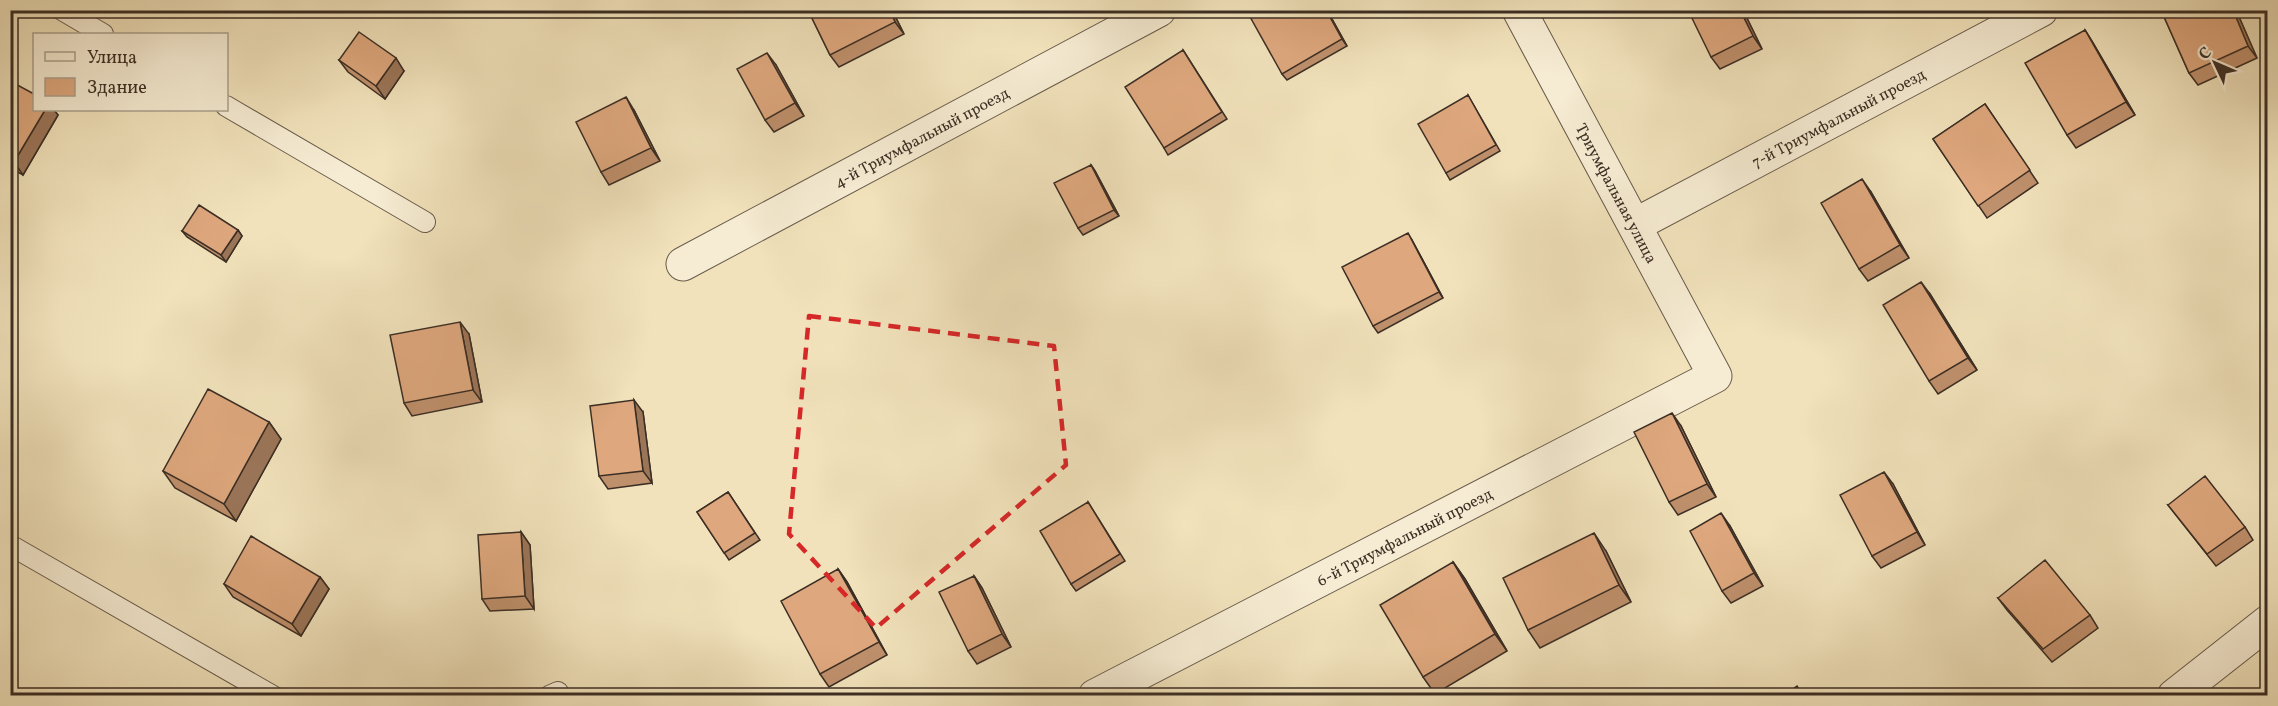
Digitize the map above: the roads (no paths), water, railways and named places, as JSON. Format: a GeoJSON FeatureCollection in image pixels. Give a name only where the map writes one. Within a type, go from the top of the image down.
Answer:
{"type":"FeatureCollection","features":[{"type":"Feature","properties":{"kind":"street","name":"4-й Триумфальный проезд"},"geometry":{"type":"LineString","coordinates":[[683,264],[1159,10]]}},
{"type":"Feature","properties":{"kind":"street","name":"Триумфальная улица"},"geometry":{"type":"LineString","coordinates":[[1519,10],[1714,376]]}},
{"type":"Feature","properties":{"kind":"street","name":"7-й Триумфальный проезд"},"geometry":{"type":"LineString","coordinates":[[1635,225],[2041,10]]}},
{"type":"Feature","properties":{"kind":"street","name":"6-й Триумфальный проезд"},"geometry":{"type":"LineString","coordinates":[[1095,696],[1714,376]]}},
{"type":"Feature","properties":{"kind":"street"},"geometry":{"type":"LineString","coordinates":[[2174,696],[2268,622]]}},
{"type":"Feature","properties":{"kind":"lane"},"geometry":{"type":"LineString","coordinates":[[62,10],[101,33]]}},
{"type":"Feature","properties":{"kind":"lane"},"geometry":{"type":"LineString","coordinates":[[228,107],[425,222]]}},
{"type":"Feature","properties":{"kind":"lane"},"geometry":{"type":"LineString","coordinates":[[10,545],[273,696]]}}]}
